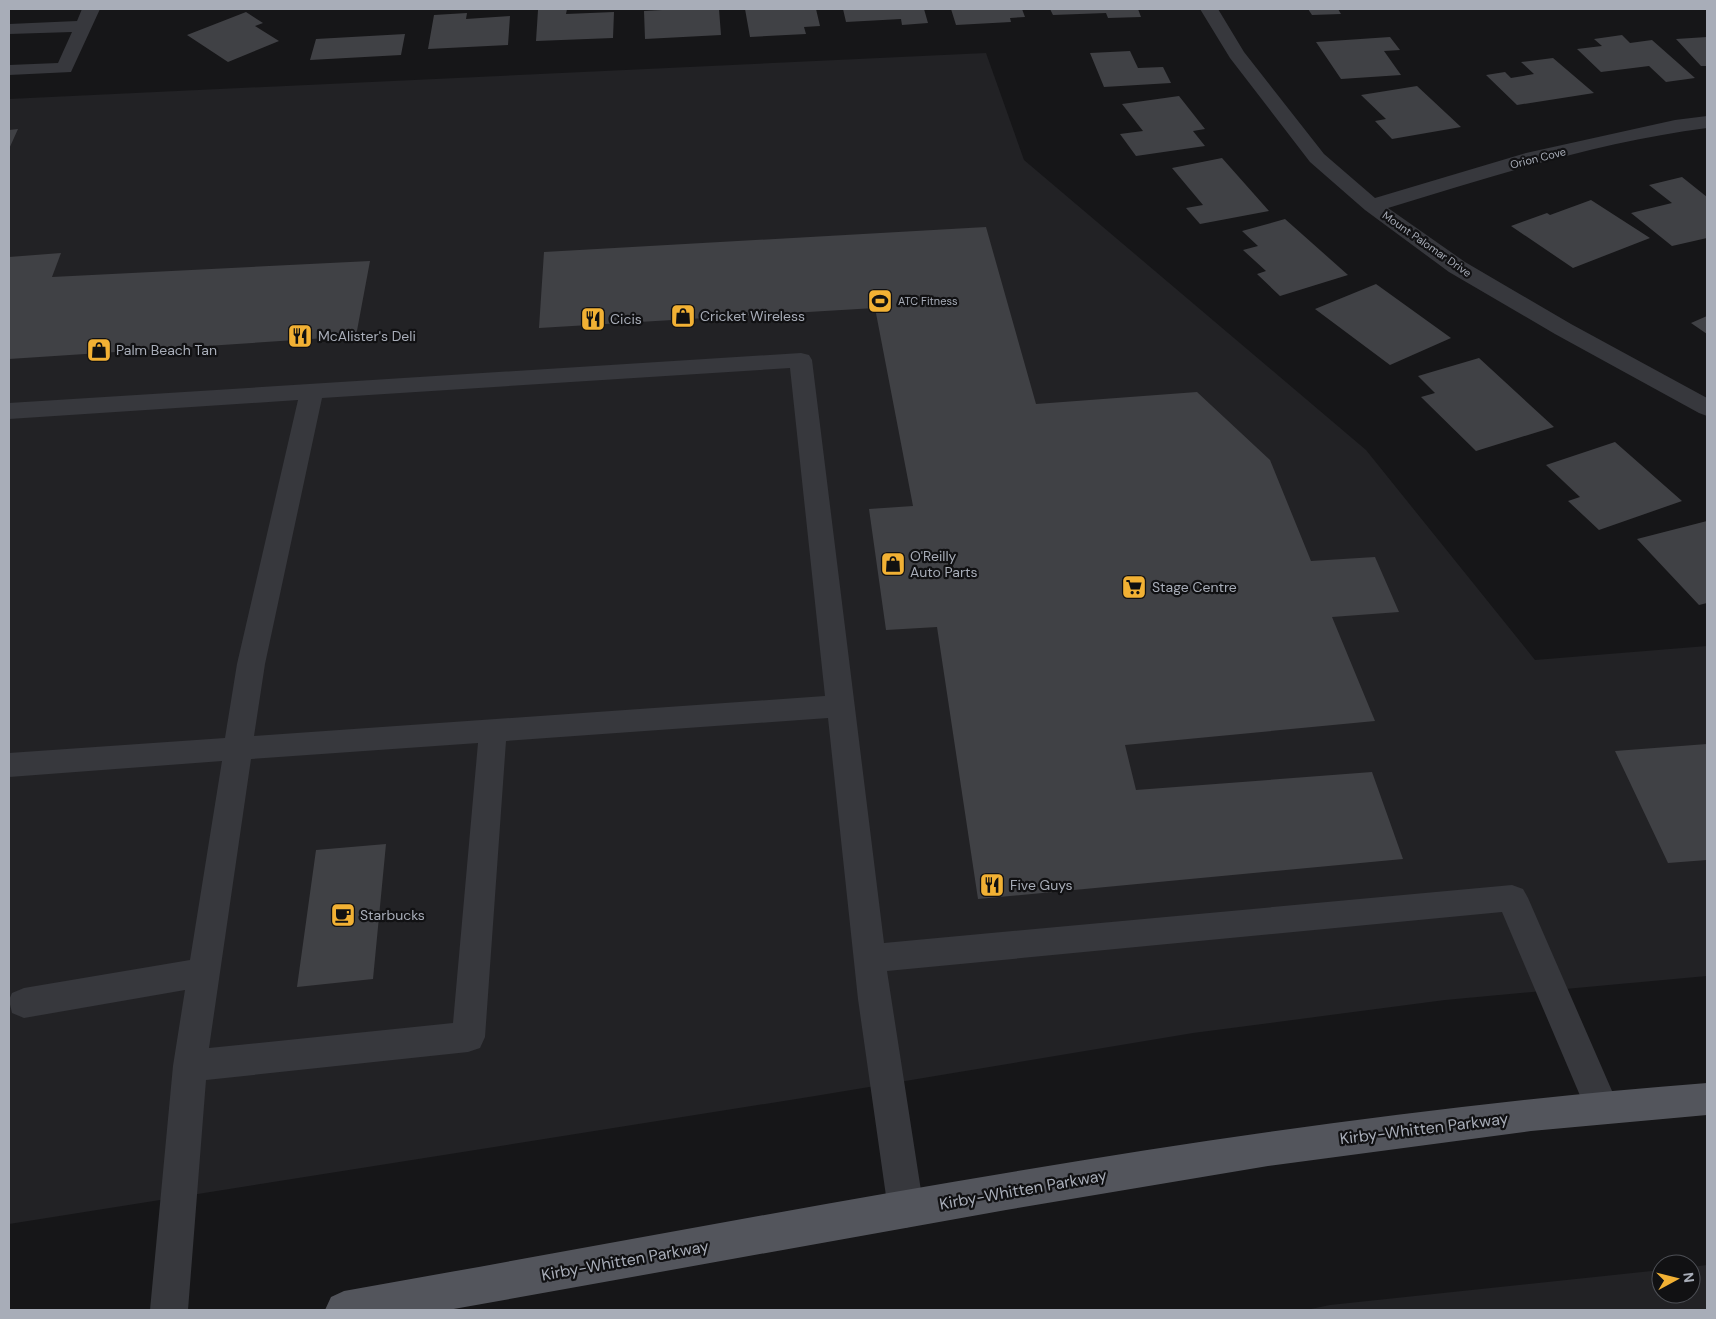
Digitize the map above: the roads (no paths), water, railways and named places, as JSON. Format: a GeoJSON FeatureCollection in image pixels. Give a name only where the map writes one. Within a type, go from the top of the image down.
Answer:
{"type":"FeatureCollection","features":[{"type":"Feature","properties":{"kind":"main road","name":"Kirby-Whitten Parkway"},"geometry":{"type":"LineString","coordinates":[[344,1310],[1215,1156],[1469,1122],[1602,1107],[1707,1099]]}},
{"type":"Feature","properties":{"kind":"street"},"geometry":{"type":"LineString","coordinates":[[9,70],[65,68],[91,9]]}},
{"type":"Feature","properties":{"kind":"street","name":"Mount Palomar Drive"},"geometry":{"type":"LineString","coordinates":[[1209,9],[1236,54],[1317,158],[1372,206],[1457,267],[1563,329],[1707,408]]}},
{"type":"Feature","properties":{"kind":"street"},"geometry":{"type":"LineString","coordinates":[[9,29],[84,26]]}},
{"type":"Feature","properties":{"kind":"street","name":"Orion Cove"},"geometry":{"type":"LineString","coordinates":[[1372,206],[1526,159],[1675,126],[1707,122]]}},
{"type":"Feature","properties":{"kind":"street"},"geometry":{"type":"LineString","coordinates":[[9,411],[801,360],[874,999],[906,1210]]}},
{"type":"Feature","properties":{"kind":"street"},"geometry":{"type":"LineString","coordinates":[[169,1310],[190,1066],[251,664],[312,392]]}},
{"type":"Feature","properties":{"kind":"street"},"geometry":{"type":"LineString","coordinates":[[9,765],[841,706]]}},
{"type":"Feature","properties":{"kind":"street"},"geometry":{"type":"LineString","coordinates":[[190,1066],[468,1037],[493,730]]}},
{"type":"Feature","properties":{"kind":"street"},"geometry":{"type":"LineString","coordinates":[[870,958],[1512,898],[1602,1107]]}},
{"type":"Feature","properties":{"kind":"street"},"geometry":{"type":"LineString","coordinates":[[24,1003],[204,972]]}},
{"type":"Feature","properties":{"kind":"place","name":"ATC Fitness"},"geometry":{"type":"Point","coordinates":[880,301]}},
{"type":"Feature","properties":{"kind":"place","name":"Cricket Wireless"},"geometry":{"type":"Point","coordinates":[683,316]}},
{"type":"Feature","properties":{"kind":"place","name":"Cicis"},"geometry":{"type":"Point","coordinates":[593,319]}},
{"type":"Feature","properties":{"kind":"place","name":"McAlister's Deli"},"geometry":{"type":"Point","coordinates":[300,336]}},
{"type":"Feature","properties":{"kind":"place","name":"Palm Beach Tan"},"geometry":{"type":"Point","coordinates":[99,350]}},
{"type":"Feature","properties":{"kind":"place","name":"O'Reilly Auto Parts"},"geometry":{"type":"Point","coordinates":[893,564]}},
{"type":"Feature","properties":{"kind":"place","name":"Stage Centre"},"geometry":{"type":"Point","coordinates":[1134,587]}},
{"type":"Feature","properties":{"kind":"place","name":"Five Guys"},"geometry":{"type":"Point","coordinates":[992,885]}},
{"type":"Feature","properties":{"kind":"place","name":"Starbucks"},"geometry":{"type":"Point","coordinates":[343,915]}}]}
